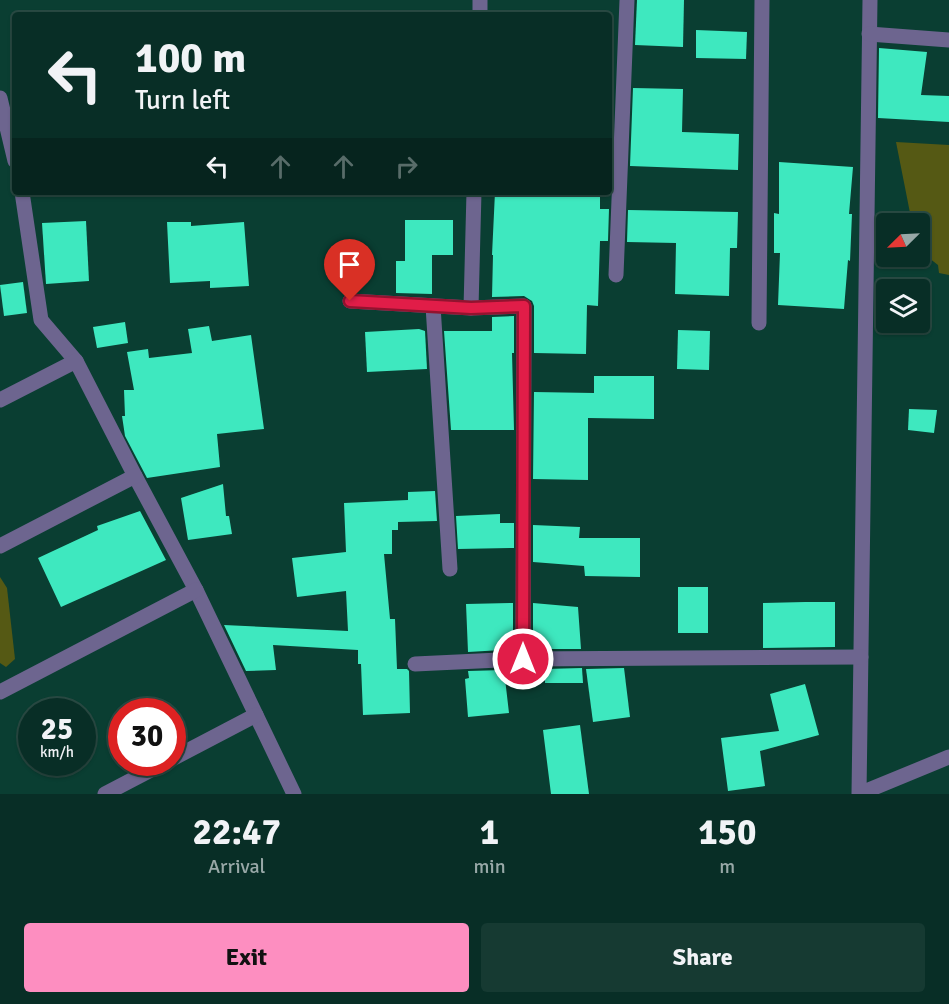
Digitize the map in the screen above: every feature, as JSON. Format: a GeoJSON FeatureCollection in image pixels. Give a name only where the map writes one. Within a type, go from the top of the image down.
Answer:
{"type":"FeatureCollection","features":[{"type":"Feature","properties":{"kind":"street"},"geometry":{"type":"LineString","coordinates":[[616,275],[627,0]]}},
{"type":"Feature","properties":{"kind":"street"},"geometry":{"type":"LineString","coordinates":[[759,323],[762,0]]}},
{"type":"Feature","properties":{"kind":"street"},"geometry":{"type":"LineString","coordinates":[[870,0],[859,794],[949,757]]}},
{"type":"Feature","properties":{"kind":"street"},"geometry":{"type":"LineString","coordinates":[[869,34],[949,40]]}},
{"type":"Feature","properties":{"kind":"street"},"geometry":{"type":"LineString","coordinates":[[0,98],[12,148]]}},
{"type":"Feature","properties":{"kind":"street"},"geometry":{"type":"LineString","coordinates":[[22,195],[42,320],[76,361],[196,590],[294,794]]}},
{"type":"Feature","properties":{"kind":"street"},"geometry":{"type":"LineString","coordinates":[[471,308],[474,195]]}},
{"type":"Feature","properties":{"kind":"street"},"geometry":{"type":"LineString","coordinates":[[350,301],[471,308],[524,306],[523,659]]}},
{"type":"Feature","properties":{"kind":"street"},"geometry":{"type":"LineString","coordinates":[[434,306],[450,569]]}},
{"type":"Feature","properties":{"kind":"street"},"geometry":{"type":"LineString","coordinates":[[0,400],[76,361]]}},
{"type":"Feature","properties":{"kind":"street"},"geometry":{"type":"LineString","coordinates":[[0,546],[135,476]]}},
{"type":"Feature","properties":{"kind":"street"},"geometry":{"type":"LineString","coordinates":[[0,692],[196,590]]}},
{"type":"Feature","properties":{"kind":"street"},"geometry":{"type":"LineString","coordinates":[[415,664],[523,659],[861,657]]}},
{"type":"Feature","properties":{"kind":"street"},"geometry":{"type":"LineString","coordinates":[[186,752],[256,715]]}},
{"type":"Feature","properties":{"kind":"street"},"geometry":{"type":"LineString","coordinates":[[105,794],[139,776]]}},
{"type":"Feature","properties":{"kind":"shaded area"},"geometry":{"type":"Polygon","coordinates":[[[896,142],[949,145],[949,275],[939,273],[938,265],[930,259],[930,213],[910,213],[896,142]]]}},
{"type":"Feature","properties":{"kind":"shaded area"},"geometry":{"type":"Polygon","coordinates":[[[0,577],[7,588],[15,659],[6,667],[0,663],[0,577]]]}},
{"type":"Feature","properties":{"kind":"building"},"geometry":{"type":"Polygon","coordinates":[[[637,0],[684,0],[683,47],[635,45],[637,0]]]}},
{"type":"Feature","properties":{"kind":"building"},"geometry":{"type":"Polygon","coordinates":[[[696,30],[747,32],[746,59],[696,58],[696,30]]]}},
{"type":"Feature","properties":{"kind":"building"},"geometry":{"type":"Polygon","coordinates":[[[879,48],[927,52],[921,95],[949,96],[949,122],[878,118],[879,48]]]}},
{"type":"Feature","properties":{"kind":"building"},"geometry":{"type":"Polygon","coordinates":[[[633,88],[683,89],[682,132],[739,134],[738,170],[630,166],[633,88]]]}},
{"type":"Feature","properties":{"kind":"building"},"geometry":{"type":"Polygon","coordinates":[[[779,162],[853,167],[849,214],[852,214],[850,261],[848,260],[844,309],[778,305],[780,253],[774,253],[774,213],[779,214],[779,162]]]}},
{"type":"Feature","properties":{"kind":"building"},"geometry":{"type":"Polygon","coordinates":[[[495,195],[600,195],[600,209],[609,209],[608,241],[600,241],[598,306],[587,305],[586,354],[534,353],[534,306],[532,301],[524,296],[492,297],[495,195]]]}},
{"type":"Feature","properties":{"kind":"building"},"geometry":{"type":"Polygon","coordinates":[[[628,210],[738,212],[737,248],[730,248],[729,296],[675,294],[676,243],[627,242],[628,210]]]}},
{"type":"Feature","properties":{"kind":"building"},"geometry":{"type":"Polygon","coordinates":[[[405,220],[453,220],[453,255],[432,255],[432,294],[396,293],[396,261],[405,261],[405,220]]]}},
{"type":"Feature","properties":{"kind":"building"},"geometry":{"type":"Polygon","coordinates":[[[86,221],[89,281],[46,284],[42,223],[86,221]]]}},
{"type":"Feature","properties":{"kind":"building"},"geometry":{"type":"Polygon","coordinates":[[[167,222],[191,222],[191,226],[244,222],[249,286],[210,288],[210,281],[170,283],[167,222]]]}},
{"type":"Feature","properties":{"kind":"building"},"geometry":{"type":"Polygon","coordinates":[[[23,282],[27,313],[4,316],[0,285],[23,282]]]}},
{"type":"Feature","properties":{"kind":"building"},"geometry":{"type":"Polygon","coordinates":[[[514,316],[514,353],[512,353],[514,430],[451,430],[444,331],[492,331],[492,317],[514,316]]]}},
{"type":"Feature","properties":{"kind":"building"},"geometry":{"type":"Polygon","coordinates":[[[125,322],[128,343],[97,348],[93,327],[125,322]]]}},
{"type":"Feature","properties":{"kind":"building"},"geometry":{"type":"Polygon","coordinates":[[[209,326],[212,341],[251,335],[264,429],[217,434],[220,467],[147,478],[125,436],[122,416],[125,416],[124,390],[134,390],[127,352],[148,349],[149,358],[192,353],[188,329],[209,326]]]}},
{"type":"Feature","properties":{"kind":"building"},"geometry":{"type":"Polygon","coordinates":[[[419,329],[425,331],[427,369],[367,372],[365,332],[419,329]]]}},
{"type":"Feature","properties":{"kind":"building"},"geometry":{"type":"Polygon","coordinates":[[[678,330],[710,331],[709,370],[677,369],[678,330]]]}},
{"type":"Feature","properties":{"kind":"building"},"geometry":{"type":"Polygon","coordinates":[[[594,376],[654,376],[654,419],[588,418],[588,480],[533,479],[534,392],[594,393],[594,376]]]}},
{"type":"Feature","properties":{"kind":"building"},"geometry":{"type":"Polygon","coordinates":[[[909,409],[937,410],[934,433],[908,430],[909,409]]]}},
{"type":"Feature","properties":{"kind":"building"},"geometry":{"type":"Polygon","coordinates":[[[223,484],[226,516],[229,516],[232,534],[188,540],[181,498],[223,484]]]}},
{"type":"Feature","properties":{"kind":"building"},"geometry":{"type":"Polygon","coordinates":[[[435,491],[437,521],[398,522],[398,530],[392,530],[392,554],[384,554],[390,619],[395,619],[397,669],[409,671],[410,713],[363,715],[361,664],[358,664],[358,650],[273,645],[276,670],[246,671],[224,625],[348,631],[346,591],[297,597],[292,558],[346,552],[344,503],[408,500],[408,492],[435,491]]]}},
{"type":"Feature","properties":{"kind":"building"},"geometry":{"type":"Polygon","coordinates":[[[140,511],[166,560],[61,607],[38,558],[98,530],[97,526],[140,511]]]}},
{"type":"Feature","properties":{"kind":"building"},"geometry":{"type":"Polygon","coordinates":[[[500,514],[500,523],[514,523],[514,548],[458,549],[456,516],[500,514]]]}},
{"type":"Feature","properties":{"kind":"building"},"geometry":{"type":"Polygon","coordinates":[[[533,525],[580,527],[579,538],[640,538],[640,577],[585,576],[584,566],[533,562],[533,525]]]}},
{"type":"Feature","properties":{"kind":"building"},"geometry":{"type":"Polygon","coordinates":[[[678,587],[708,587],[708,633],[678,633],[678,587]]]}},
{"type":"Feature","properties":{"kind":"building"},"geometry":{"type":"Polygon","coordinates":[[[835,602],[835,647],[763,648],[763,603],[835,602]]]}},
{"type":"Feature","properties":{"kind":"building"},"geometry":{"type":"Polygon","coordinates":[[[513,603],[513,647],[468,652],[466,604],[513,603]]]}},
{"type":"Feature","properties":{"kind":"building"},"geometry":{"type":"Polygon","coordinates":[[[533,603],[578,607],[581,649],[533,647],[533,603]]]}},
{"type":"Feature","properties":{"kind":"building"},"geometry":{"type":"Polygon","coordinates":[[[582,668],[583,683],[545,683],[545,669],[582,668]]]}},
{"type":"Feature","properties":{"kind":"building"},"geometry":{"type":"Polygon","coordinates":[[[624,668],[630,717],[593,722],[586,669],[624,668]]]}},
{"type":"Feature","properties":{"kind":"building"},"geometry":{"type":"Polygon","coordinates":[[[504,670],[509,713],[468,717],[465,679],[469,678],[468,671],[504,670]]]}},
{"type":"Feature","properties":{"kind":"building"},"geometry":{"type":"Polygon","coordinates":[[[805,684],[819,735],[760,751],[765,786],[728,791],[721,738],[779,731],[770,694],[805,684]]]}},
{"type":"Feature","properties":{"kind":"building"},"geometry":{"type":"Polygon","coordinates":[[[580,725],[589,794],[551,794],[543,730],[580,725]]]}},
{"type":"Feature","properties":{"kind":"route"},"geometry":{"type":"LineString","coordinates":[[350,301],[471,308],[524,306],[523,659]]}}]}
